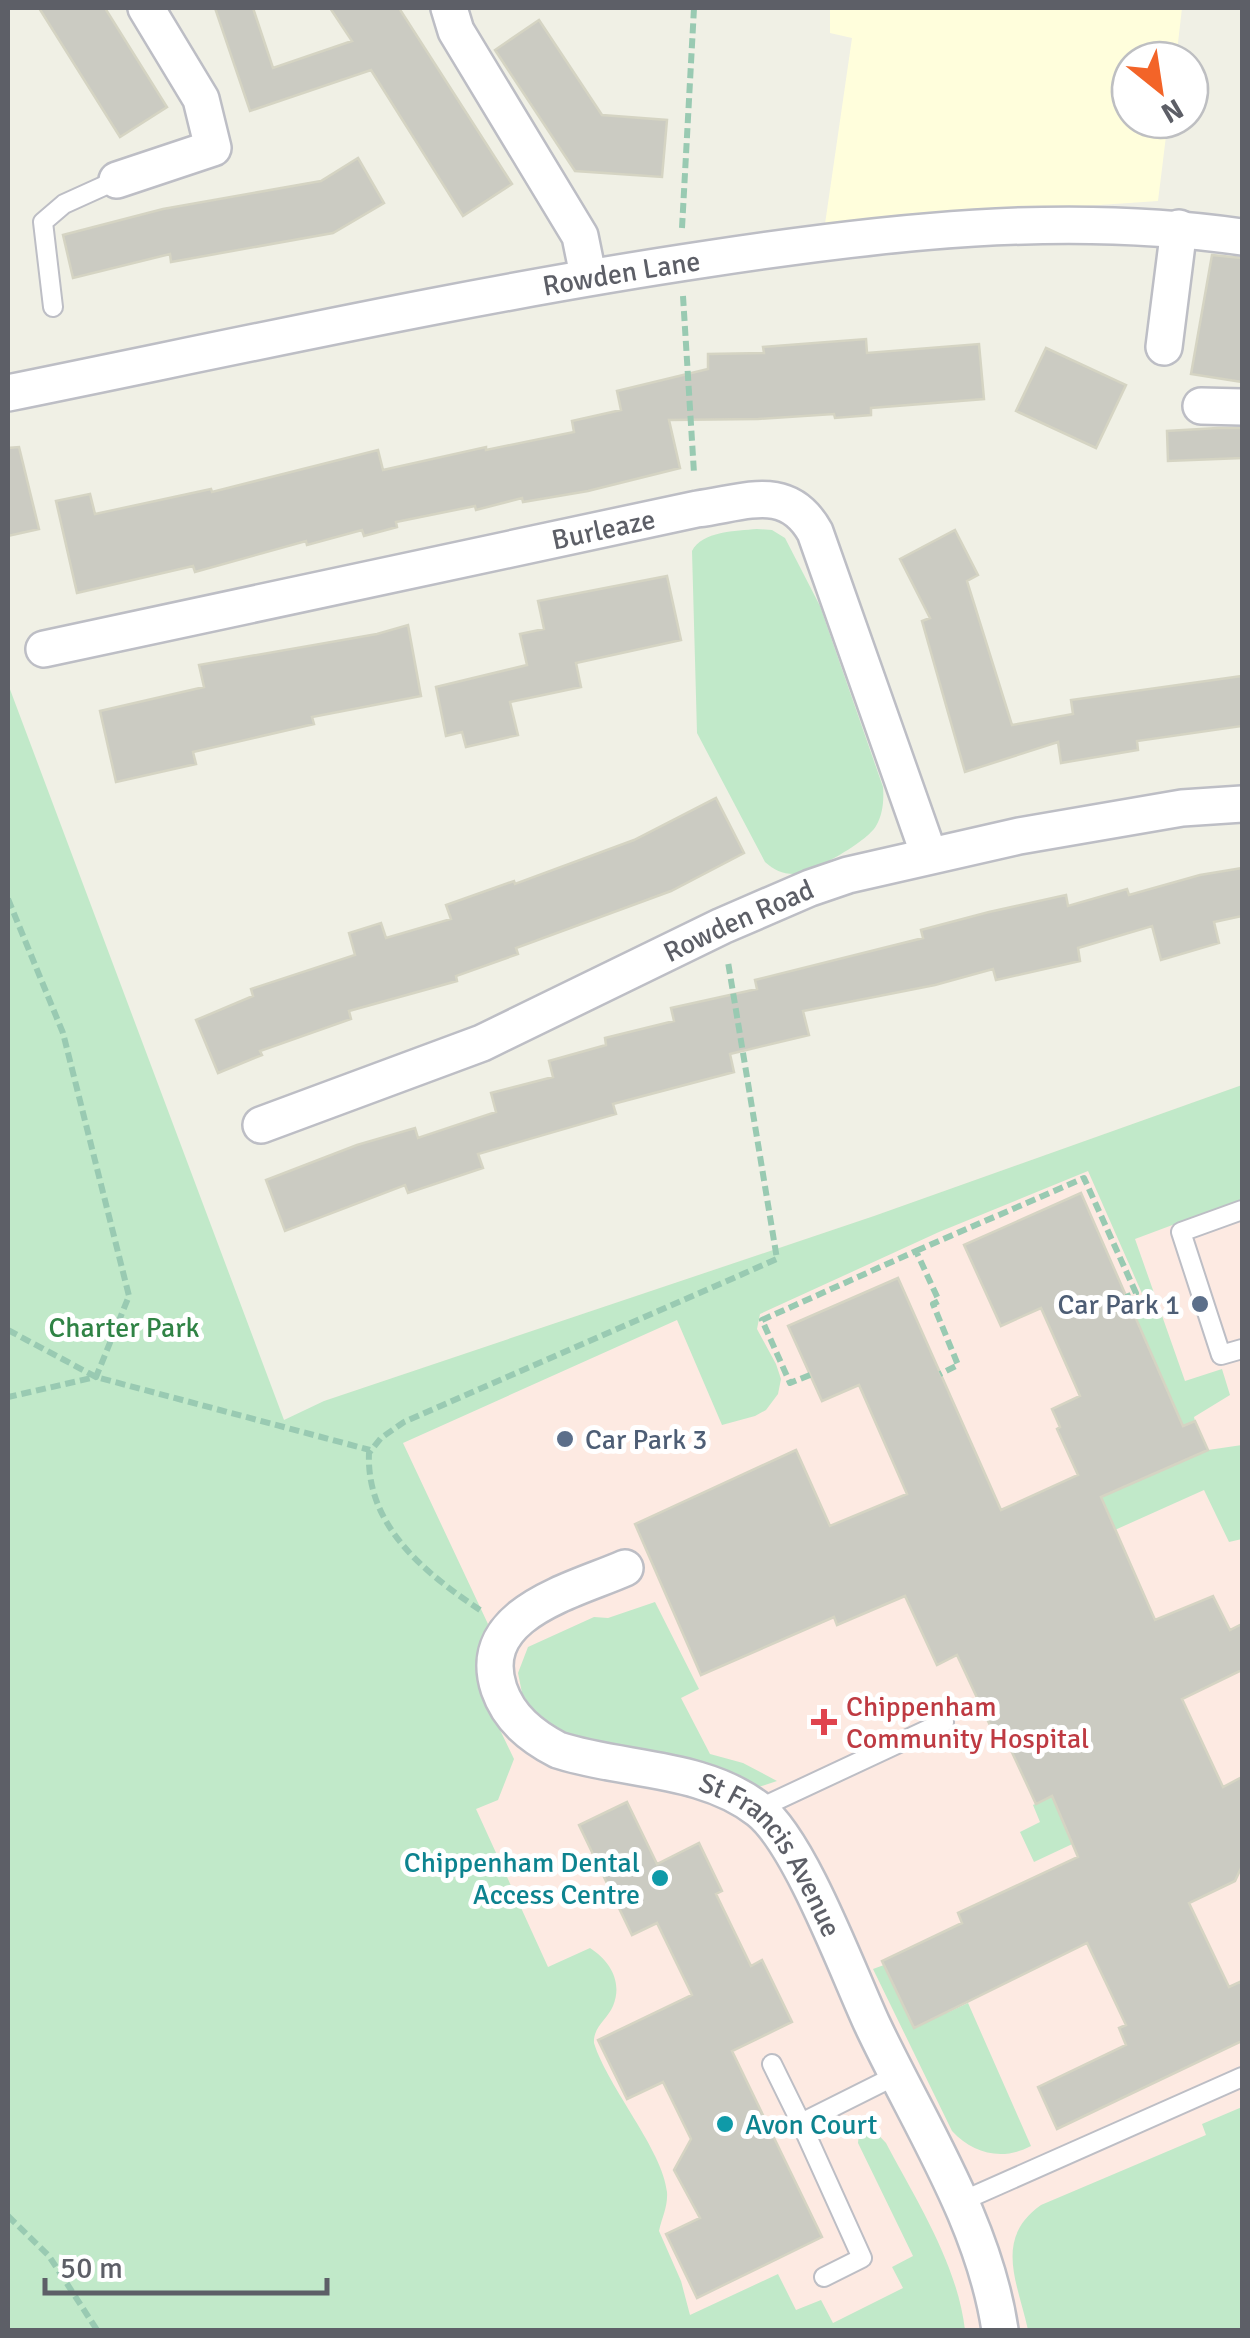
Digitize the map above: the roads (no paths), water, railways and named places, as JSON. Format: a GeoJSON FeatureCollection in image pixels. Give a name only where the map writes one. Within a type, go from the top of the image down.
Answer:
{"type":"FeatureCollection","features":[{"type":"Feature","properties":{"kind":"street"},"geometry":{"type":"LineString","coordinates":[[117,180],[213,148],[201,100],[146,8]]}},
{"type":"Feature","properties":{"kind":"street"},"geometry":{"type":"LineString","coordinates":[[449,8],[456,32],[580,236],[588,275]]}},
{"type":"Feature","properties":{"kind":"street","name":"Rowden Lane"},"geometry":{"type":"LineString","coordinates":[[8,393],[588,275],[861,236],[1038,224],[1179,228],[1242,237]]}},
{"type":"Feature","properties":{"kind":"street"},"geometry":{"type":"LineString","coordinates":[[1164,347],[1179,228]]}},
{"type":"Feature","properties":{"kind":"street"},"geometry":{"type":"LineString","coordinates":[[1201,406],[1242,406]]}},
{"type":"Feature","properties":{"kind":"street","name":"Burleaze"},"geometry":{"type":"LineString","coordinates":[[44,649],[696,509],[782,500],[796,506],[816,532],[929,856]]}},
{"type":"Feature","properties":{"kind":"street","name":"Rowden Road"},"geometry":{"type":"LineString","coordinates":[[261,1125],[482,1043],[722,926],[810,888],[929,856],[1182,808],[1242,804]]}},
{"type":"Feature","properties":{"kind":"street","name":"St Francis Avenue"},"geometry":{"type":"LineString","coordinates":[[625,1568],[533,1609],[507,1628],[495,1654],[500,1692],[521,1724],[540,1741],[571,1754],[707,1784],[758,1809],[774,1824],[795,1859],[960,2202],[988,2278],[1000,2330]]}},
{"type":"Feature","properties":{"kind":"lane"},"geometry":{"type":"LineString","coordinates":[[54,307],[43,222],[64,204],[117,180]]}},
{"type":"Feature","properties":{"kind":"lane"},"geometry":{"type":"LineString","coordinates":[[1242,1210],[1181,1232],[1220,1355],[1242,1349]]}},
{"type":"Feature","properties":{"kind":"lane"},"geometry":{"type":"LineString","coordinates":[[758,1809],[944,1722]]}},
{"type":"Feature","properties":{"kind":"lane"},"geometry":{"type":"LineString","coordinates":[[772,2064],[862,2258],[824,2277]]}},
{"type":"Feature","properties":{"kind":"lane"},"geometry":{"type":"LineString","coordinates":[[801,2124],[897,2075]]}},
{"type":"Feature","properties":{"kind":"lane"},"geometry":{"type":"LineString","coordinates":[[960,2202],[1242,2077]]}},
{"type":"Feature","properties":{"kind":"place","name":"Car Park 1"},"geometry":{"type":"Point","coordinates":[1200,1304]}},
{"type":"Feature","properties":{"kind":"place","name":"Car Park 3"},"geometry":{"type":"Point","coordinates":[565,1439]}},
{"type":"Feature","properties":{"kind":"place","name":"Chippenham Community Hospital"},"geometry":{"type":"Point","coordinates":[824,1722]}},
{"type":"Feature","properties":{"kind":"place","name":"Chippenham Dental Access Centre"},"geometry":{"type":"Point","coordinates":[660,1878]}},
{"type":"Feature","properties":{"kind":"place","name":"Avon Court"},"geometry":{"type":"Point","coordinates":[725,2124]}},
{"type":"Feature","properties":{"kind":"park label","name":"Charter Park"},"geometry":{"type":"Point","coordinates":[124,1327]}}]}
